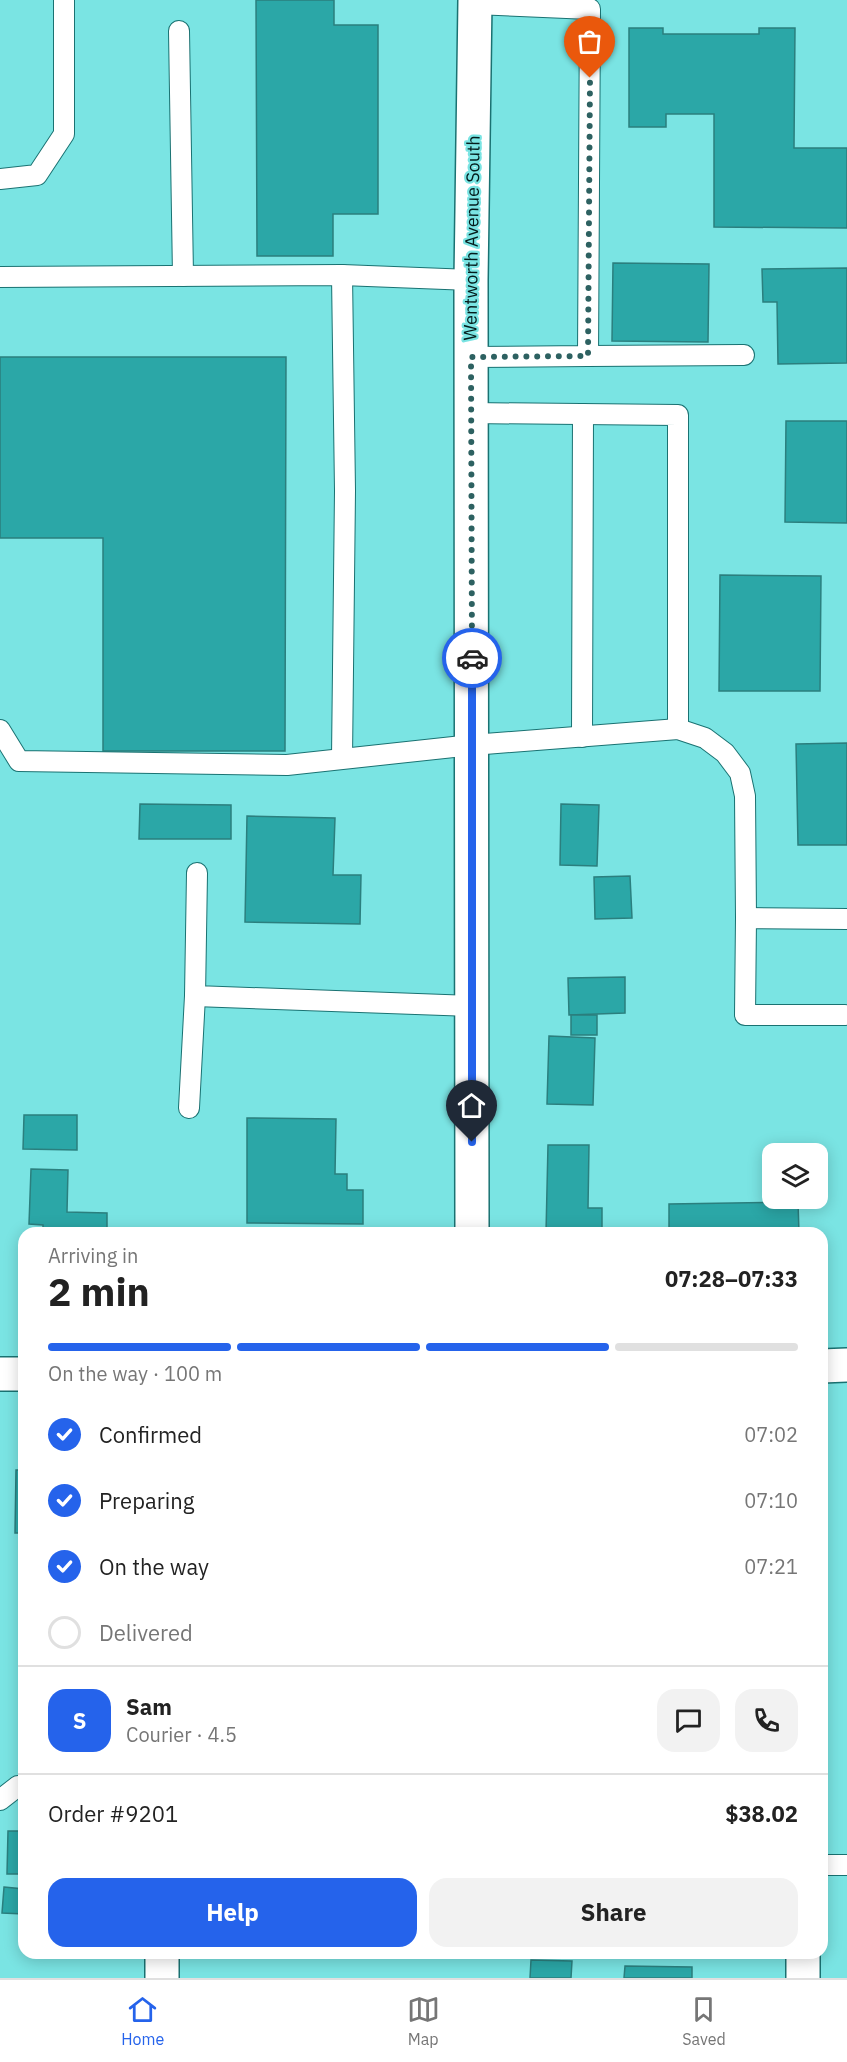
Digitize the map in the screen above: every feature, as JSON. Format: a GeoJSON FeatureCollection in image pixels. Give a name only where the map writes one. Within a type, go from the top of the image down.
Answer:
{"type":"FeatureCollection","features":[{"type":"Feature","properties":{"kind":"street","name":"Wentworth Avenue South"},"geometry":{"type":"LineString","coordinates":[[472,1227],[471,280],[475,2]]}},
{"type":"Feature","properties":{"kind":"street"},"geometry":{"type":"LineString","coordinates":[[828,1366],[847,1365]]}},
{"type":"Feature","properties":{"kind":"street"},"geometry":{"type":"LineString","coordinates":[[0,1374],[18,1374]]}},
{"type":"Feature","properties":{"kind":"street"},"geometry":{"type":"LineString","coordinates":[[162,1959],[162,1978]]}},
{"type":"Feature","properties":{"kind":"street"},"geometry":{"type":"LineString","coordinates":[[803,1959],[803,1978]]}},
{"type":"Feature","properties":{"kind":"lane"},"geometry":{"type":"LineString","coordinates":[[0,179],[38,175],[64,134],[64,0]]}},
{"type":"Feature","properties":{"kind":"lane"},"geometry":{"type":"LineString","coordinates":[[475,2],[590,9],[588,356]]}},
{"type":"Feature","properties":{"kind":"lane"},"geometry":{"type":"LineString","coordinates":[[179,31],[183,276]]}},
{"type":"Feature","properties":{"kind":"lane"},"geometry":{"type":"LineString","coordinates":[[342,275],[345,491],[342,758]]}},
{"type":"Feature","properties":{"kind":"lane"},"geometry":{"type":"LineString","coordinates":[[0,277],[342,275],[471,280]]}},
{"type":"Feature","properties":{"kind":"lane"},"geometry":{"type":"LineString","coordinates":[[471,357],[744,355]]}},
{"type":"Feature","properties":{"kind":"lane"},"geometry":{"type":"LineString","coordinates":[[471,413],[678,415],[678,729]]}},
{"type":"Feature","properties":{"kind":"lane"},"geometry":{"type":"LineString","coordinates":[[582,736],[583,414]]}},
{"type":"Feature","properties":{"kind":"lane"},"geometry":{"type":"LineString","coordinates":[[0,730],[19,761],[287,765],[472,745],[678,729],[705,738],[725,753],[740,773],[745,796],[746,1015],[845,1015]]}},
{"type":"Feature","properties":{"kind":"lane"},"geometry":{"type":"LineString","coordinates":[[189,1108],[195,996],[197,873]]}},
{"type":"Feature","properties":{"kind":"lane"},"geometry":{"type":"LineString","coordinates":[[746,918],[847,919]]}},
{"type":"Feature","properties":{"kind":"lane"},"geometry":{"type":"LineString","coordinates":[[195,996],[472,1006]]}},
{"type":"Feature","properties":{"kind":"lane"},"geometry":{"type":"LineString","coordinates":[[0,1800],[18,1786]]}},
{"type":"Feature","properties":{"kind":"lane"},"geometry":{"type":"LineString","coordinates":[[828,1865],[847,1865]]}},
{"type":"Feature","properties":{"kind":"building"},"geometry":{"type":"Polygon","coordinates":[[[256,0],[334,0],[334,25],[378,25],[378,214],[333,214],[333,256],[257,256],[256,0]]]}},
{"type":"Feature","properties":{"kind":"building"},"geometry":{"type":"Polygon","coordinates":[[[629,28],[663,28],[663,34],[759,34],[759,28],[795,28],[794,148],[847,148],[847,228],[714,227],[714,114],[666,114],[666,127],[629,127],[629,28]]]}},
{"type":"Feature","properties":{"kind":"building"},"geometry":{"type":"Polygon","coordinates":[[[613,263],[709,264],[708,342],[612,341],[613,263]]]}},
{"type":"Feature","properties":{"kind":"building"},"geometry":{"type":"Polygon","coordinates":[[[847,268],[847,363],[778,364],[777,302],[763,302],[762,269],[847,268]]]}},
{"type":"Feature","properties":{"kind":"building"},"geometry":{"type":"Polygon","coordinates":[[[0,357],[286,357],[285,751],[103,751],[103,538],[0,538],[0,357]]]}},
{"type":"Feature","properties":{"kind":"building"},"geometry":{"type":"Polygon","coordinates":[[[786,421],[847,421],[847,523],[785,522],[786,421]]]}},
{"type":"Feature","properties":{"kind":"building"},"geometry":{"type":"Polygon","coordinates":[[[720,575],[821,576],[820,691],[719,691],[720,575]]]}},
{"type":"Feature","properties":{"kind":"building"},"geometry":{"type":"Polygon","coordinates":[[[847,743],[847,845],[798,845],[796,744],[847,743]]]}},
{"type":"Feature","properties":{"kind":"building"},"geometry":{"type":"Polygon","coordinates":[[[140,804],[231,805],[231,839],[139,839],[140,804]]]}},
{"type":"Feature","properties":{"kind":"building"},"geometry":{"type":"Polygon","coordinates":[[[561,804],[599,805],[597,866],[560,865],[561,804]]]}},
{"type":"Feature","properties":{"kind":"building"},"geometry":{"type":"Polygon","coordinates":[[[247,816],[335,818],[333,875],[361,875],[360,924],[245,922],[247,816]]]}},
{"type":"Feature","properties":{"kind":"building"},"geometry":{"type":"Polygon","coordinates":[[[630,876],[632,918],[595,919],[594,877],[630,876]]]}},
{"type":"Feature","properties":{"kind":"building"},"geometry":{"type":"Polygon","coordinates":[[[625,977],[625,1013],[569,1015],[568,978],[625,977]]]}},
{"type":"Feature","properties":{"kind":"building"},"geometry":{"type":"Polygon","coordinates":[[[571,1015],[597,1015],[597,1035],[571,1035],[571,1015]]]}},
{"type":"Feature","properties":{"kind":"building"},"geometry":{"type":"Polygon","coordinates":[[[549,1036],[595,1038],[593,1105],[547,1104],[549,1036]]]}},
{"type":"Feature","properties":{"kind":"building"},"geometry":{"type":"Polygon","coordinates":[[[24,1115],[77,1115],[77,1150],[23,1149],[24,1115]]]}},
{"type":"Feature","properties":{"kind":"building"},"geometry":{"type":"Polygon","coordinates":[[[247,1118],[336,1119],[335,1174],[347,1174],[347,1190],[363,1190],[363,1224],[247,1223],[247,1118]]]}},
{"type":"Feature","properties":{"kind":"building"},"geometry":{"type":"Polygon","coordinates":[[[548,1145],[589,1145],[588,1208],[602,1208],[602,1227],[546,1227],[548,1145]]]}},
{"type":"Feature","properties":{"kind":"building"},"geometry":{"type":"Polygon","coordinates":[[[31,1169],[68,1170],[67,1212],[107,1213],[107,1227],[43,1227],[43,1225],[29,1224],[31,1169]]]}},
{"type":"Feature","properties":{"kind":"building"},"geometry":{"type":"Polygon","coordinates":[[[762,1203],[762,1209],[798,1209],[799,1227],[669,1227],[669,1204],[762,1203]]]}},
{"type":"Feature","properties":{"kind":"building"},"geometry":{"type":"Polygon","coordinates":[[[16,1470],[18,1470],[18,1533],[15,1533],[16,1470]]]}},
{"type":"Feature","properties":{"kind":"building"},"geometry":{"type":"Polygon","coordinates":[[[8,1831],[18,1831],[18,1874],[7,1874],[8,1831]]]}},
{"type":"Feature","properties":{"kind":"building"},"geometry":{"type":"Polygon","coordinates":[[[4,1887],[18,1888],[18,1914],[2,1913],[4,1887]]]}},
{"type":"Feature","properties":{"kind":"building"},"geometry":{"type":"Polygon","coordinates":[[[531,1960],[572,1961],[571,1978],[530,1978],[531,1960]]]}},
{"type":"Feature","properties":{"kind":"building"},"geometry":{"type":"Polygon","coordinates":[[[625,1966],[692,1967],[692,1978],[624,1978],[625,1966]]]}},
{"type":"Feature","properties":{"kind":"way so far"},"geometry":{"type":"LineString","coordinates":[[472,658],[471,357],[588,356],[590,78]]}},
{"type":"Feature","properties":{"kind":"route"},"geometry":{"type":"LineString","coordinates":[[472,658],[472,1142]]}}]}
